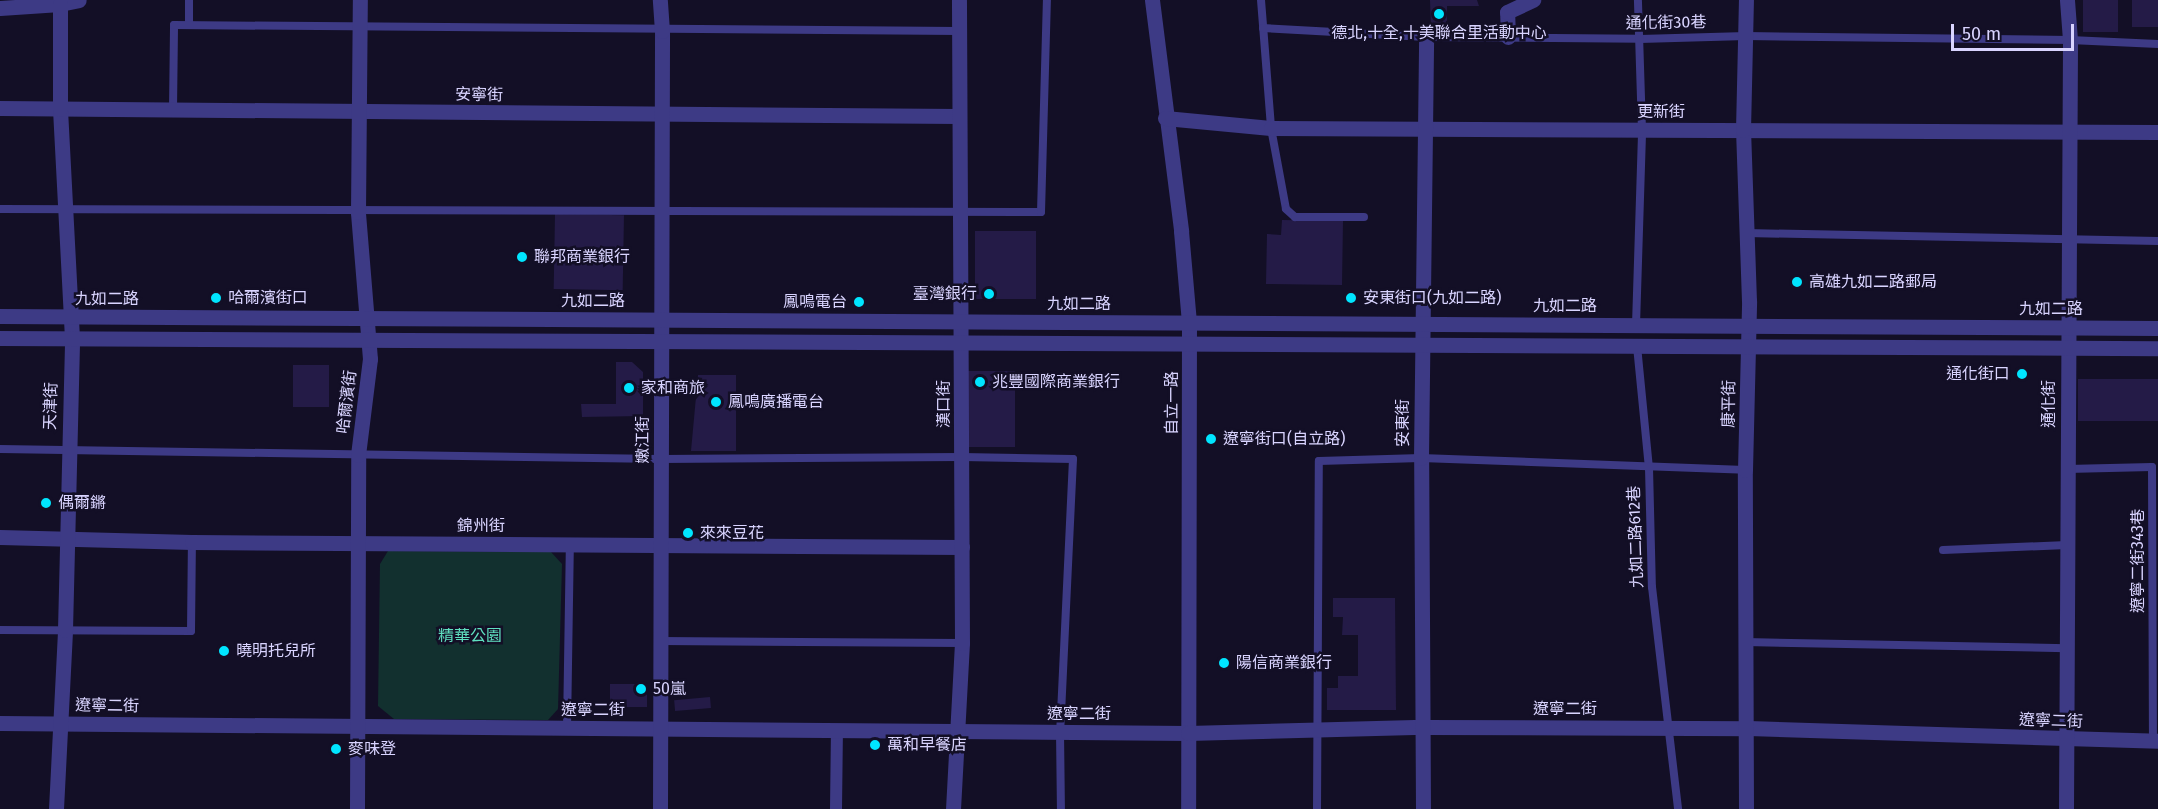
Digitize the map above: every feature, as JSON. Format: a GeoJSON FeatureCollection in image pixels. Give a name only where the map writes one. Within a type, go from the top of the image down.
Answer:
{"type":"FeatureCollection","features":[{"type":"Feature","properties":{"kind":"street"},"geometry":{"type":"LineString","coordinates":[[0,8],[60,4],[79,0]]}},
{"type":"Feature","properties":{"kind":"street","name":"哈爾濱街"},"geometry":{"type":"LineString","coordinates":[[357,809],[358,455],[370,360],[358,212],[360,0]]}},
{"type":"Feature","properties":{"kind":"street","name":"嫩江街"},"geometry":{"type":"LineString","coordinates":[[660,0],[662,31],[660,809]]}},
{"type":"Feature","properties":{"kind":"street","name":"漢口街"},"geometry":{"type":"LineString","coordinates":[[953,809],[962,643],[959,0]]}},
{"type":"Feature","properties":{"kind":"street","name":"自立一路"},"geometry":{"type":"LineString","coordinates":[[1152,0],[1181,231],[1189,322],[1188,809]]}},
{"type":"Feature","properties":{"kind":"street"},"geometry":{"type":"LineString","coordinates":[[1508,37],[1507,12],[1533,0]]}},
{"type":"Feature","properties":{"kind":"street","name":"康平街"},"geometry":{"type":"LineString","coordinates":[[1746,0],[1743,130],[1749,325],[1745,470],[1745,642],[1748,728],[1746,809]]}},
{"type":"Feature","properties":{"kind":"street","name":"通化街"},"geometry":{"type":"LineString","coordinates":[[2066,809],[2067,327],[2070,132],[2070,40],[2067,0]]}},
{"type":"Feature","properties":{"kind":"street","name":"天津街"},"geometry":{"type":"LineString","coordinates":[[56,809],[62,723],[67,448],[72,338],[60,109],[60,4]]}},
{"type":"Feature","properties":{"kind":"street","name":"安東街"},"geometry":{"type":"LineString","coordinates":[[1423,809],[1421,458],[1426,37]]}},
{"type":"Feature","properties":{"kind":"street","name":"安寧街"},"geometry":{"type":"LineString","coordinates":[[0,108],[958,116]]}},
{"type":"Feature","properties":{"kind":"street","name":"更新街"},"geometry":{"type":"LineString","coordinates":[[1165,118],[1271,128],[2158,132]]}},
{"type":"Feature","properties":{"kind":"street","name":"九如二路"},"geometry":{"type":"LineString","coordinates":[[0,316],[2158,328]]}},
{"type":"Feature","properties":{"kind":"street"},"geometry":{"type":"LineString","coordinates":[[0,338],[2158,348]]}},
{"type":"Feature","properties":{"kind":"street","name":"錦州街"},"geometry":{"type":"LineString","coordinates":[[0,537],[192,542],[962,547]]}},
{"type":"Feature","properties":{"kind":"street","name":"遼寧二街"},"geometry":{"type":"LineString","coordinates":[[0,723],[1188,733],[1424,727],[1748,728],[2067,740],[2156,741]]}},
{"type":"Feature","properties":{"kind":"street"},"geometry":{"type":"LineString","coordinates":[[836,809],[837,730]]}},
{"type":"Feature","properties":{"kind":"lane"},"geometry":{"type":"LineString","coordinates":[[189,0],[189,25]]}},
{"type":"Feature","properties":{"kind":"lane"},"geometry":{"type":"LineString","coordinates":[[0,209],[358,212],[1041,212],[1047,0]]}},
{"type":"Feature","properties":{"kind":"lane"},"geometry":{"type":"LineString","coordinates":[[1261,0],[1271,128],[1286,209],[1295,217],[1364,217]]}},
{"type":"Feature","properties":{"kind":"lane"},"geometry":{"type":"LineString","coordinates":[[1636,325],[1642,130],[1638,0]]}},
{"type":"Feature","properties":{"kind":"lane"},"geometry":{"type":"LineString","coordinates":[[173,110],[174,25],[662,31],[959,31]]}},
{"type":"Feature","properties":{"kind":"lane","name":"通化街30巷"},"geometry":{"type":"LineString","coordinates":[[1263,28],[1426,37],[1640,39],[1746,36],[2070,40],[2158,44]]}},
{"type":"Feature","properties":{"kind":"lane"},"geometry":{"type":"LineString","coordinates":[[1746,233],[2158,241]]}},
{"type":"Feature","properties":{"kind":"lane","name":"九如二路612巷"},"geometry":{"type":"LineString","coordinates":[[1637,346],[1649,468],[1652,587],[1678,809]]}},
{"type":"Feature","properties":{"kind":"lane"},"geometry":{"type":"LineString","coordinates":[[0,448],[661,459],[962,457],[1073,459],[1060,732],[1061,809]]}},
{"type":"Feature","properties":{"kind":"lane"},"geometry":{"type":"LineString","coordinates":[[1317,809],[1319,461],[1421,458],[1745,470]]}},
{"type":"Feature","properties":{"kind":"lane","name":"遼寧二街343巷"},"geometry":{"type":"LineString","coordinates":[[2067,469],[2152,467],[2156,741]]}},
{"type":"Feature","properties":{"kind":"lane"},"geometry":{"type":"LineString","coordinates":[[0,630],[191,631],[192,542]]}},
{"type":"Feature","properties":{"kind":"lane"},"geometry":{"type":"LineString","coordinates":[[567,728],[570,545]]}},
{"type":"Feature","properties":{"kind":"lane"},"geometry":{"type":"LineString","coordinates":[[1943,550],[2067,545]]}},
{"type":"Feature","properties":{"kind":"lane"},"geometry":{"type":"LineString","coordinates":[[660,641],[962,643]]}},
{"type":"Feature","properties":{"kind":"lane"},"geometry":{"type":"LineString","coordinates":[[1745,642],[2067,648]]}},
{"type":"Feature","properties":{"kind":"green space","name":"精華公園"},"geometry":{"type":"Polygon","coordinates":[[[388,551],[551,552],[562,564],[558,709],[548,720],[394,719],[378,706],[380,564],[388,551]]]}},
{"type":"Feature","properties":{"kind":"building","name":"德北,十全,十美聯合里活動中心"},"geometry":{"type":"Polygon","coordinates":[[[1430,0],[1477,0],[1479,6],[1447,6],[1447,26],[1431,27],[1430,0]]]}},
{"type":"Feature","properties":{"kind":"building"},"geometry":{"type":"Polygon","coordinates":[[[2083,0],[2118,0],[2118,32],[2083,32],[2083,0]]]}},
{"type":"Feature","properties":{"kind":"building"},"geometry":{"type":"Polygon","coordinates":[[[2132,0],[2158,0],[2158,27],[2132,27],[2132,0]]]}},
{"type":"Feature","properties":{"kind":"building"},"geometry":{"type":"Polygon","coordinates":[[[555,214],[624,215],[623,290],[554,289],[555,214]]]}},
{"type":"Feature","properties":{"kind":"building"},"geometry":{"type":"Polygon","coordinates":[[[1282,220],[1343,221],[1342,285],[1266,284],[1267,234],[1281,235],[1282,220]]]}},
{"type":"Feature","properties":{"kind":"building"},"geometry":{"type":"Polygon","coordinates":[[[975,231],[1036,231],[1036,299],[975,299],[975,231]]]}},
{"type":"Feature","properties":{"kind":"building","name":"家和商旅"},"geometry":{"type":"Polygon","coordinates":[[[616,362],[632,362],[643,372],[643,416],[582,417],[581,404],[616,404],[616,362]]]}},
{"type":"Feature","properties":{"kind":"building"},"geometry":{"type":"Polygon","coordinates":[[[293,365],[329,365],[329,407],[293,407],[293,365]]]}},
{"type":"Feature","properties":{"kind":"building"},"geometry":{"type":"Polygon","coordinates":[[[968,371],[1015,371],[1015,447],[968,447],[968,371]]]}},
{"type":"Feature","properties":{"kind":"building","name":"鳳鳴廣播電台"},"geometry":{"type":"Polygon","coordinates":[[[698,375],[736,375],[736,451],[691,451],[698,375]]]}},
{"type":"Feature","properties":{"kind":"building"},"geometry":{"type":"Polygon","coordinates":[[[2078,379],[2158,379],[2158,421],[2078,421],[2078,379]]]}},
{"type":"Feature","properties":{"kind":"building"},"geometry":{"type":"Polygon","coordinates":[[[1333,598],[1395,598],[1396,710],[1327,710],[1327,688],[1338,688],[1338,676],[1358,676],[1358,635],[1342,635],[1343,617],[1333,617],[1333,598]]]}},
{"type":"Feature","properties":{"kind":"building"},"geometry":{"type":"Polygon","coordinates":[[[610,684],[647,684],[647,707],[610,707],[610,684]]]}},
{"type":"Feature","properties":{"kind":"building"},"geometry":{"type":"Polygon","coordinates":[[[710,697],[711,708],[675,711],[674,700],[710,697]]]}},
{"type":"Feature","properties":{"kind":"place","name":"德北,十全,十美聯合里活動中心"},"geometry":{"type":"Point","coordinates":[1439,14]}},
{"type":"Feature","properties":{"kind":"place","name":"聯邦商業銀行"},"geometry":{"type":"Point","coordinates":[522,257]}},
{"type":"Feature","properties":{"kind":"place","name":"高雄九如二路郵局"},"geometry":{"type":"Point","coordinates":[1797,282]}},
{"type":"Feature","properties":{"kind":"place","name":"臺灣銀行"},"geometry":{"type":"Point","coordinates":[989,294]}},
{"type":"Feature","properties":{"kind":"place","name":"哈爾濱街口"},"geometry":{"type":"Point","coordinates":[216,298]}},
{"type":"Feature","properties":{"kind":"place","name":"安東街口(九如二路)"},"geometry":{"type":"Point","coordinates":[1351,298]}},
{"type":"Feature","properties":{"kind":"place","name":"鳳鳴電台"},"geometry":{"type":"Point","coordinates":[859,302]}},
{"type":"Feature","properties":{"kind":"place","name":"通化街口"},"geometry":{"type":"Point","coordinates":[2022,374]}},
{"type":"Feature","properties":{"kind":"place","name":"兆豐國際商業銀行"},"geometry":{"type":"Point","coordinates":[980,382]}},
{"type":"Feature","properties":{"kind":"place","name":"家和商旅"},"geometry":{"type":"Point","coordinates":[629,388]}},
{"type":"Feature","properties":{"kind":"place","name":"鳳鳴廣播電台"},"geometry":{"type":"Point","coordinates":[716,402]}},
{"type":"Feature","properties":{"kind":"place","name":"遼寧街口(自立路)"},"geometry":{"type":"Point","coordinates":[1211,439]}},
{"type":"Feature","properties":{"kind":"place","name":"偶爾鏘"},"geometry":{"type":"Point","coordinates":[46,503]}},
{"type":"Feature","properties":{"kind":"place","name":"來來豆花"},"geometry":{"type":"Point","coordinates":[688,533]}},
{"type":"Feature","properties":{"kind":"place","name":"曉明托兒所"},"geometry":{"type":"Point","coordinates":[224,651]}},
{"type":"Feature","properties":{"kind":"place","name":"陽信商業銀行"},"geometry":{"type":"Point","coordinates":[1224,663]}},
{"type":"Feature","properties":{"kind":"place","name":"50嵐"},"geometry":{"type":"Point","coordinates":[641,689]}},
{"type":"Feature","properties":{"kind":"place","name":"萬和早餐店"},"geometry":{"type":"Point","coordinates":[875,745]}},
{"type":"Feature","properties":{"kind":"place","name":"麥味登"},"geometry":{"type":"Point","coordinates":[336,749]}}]}
